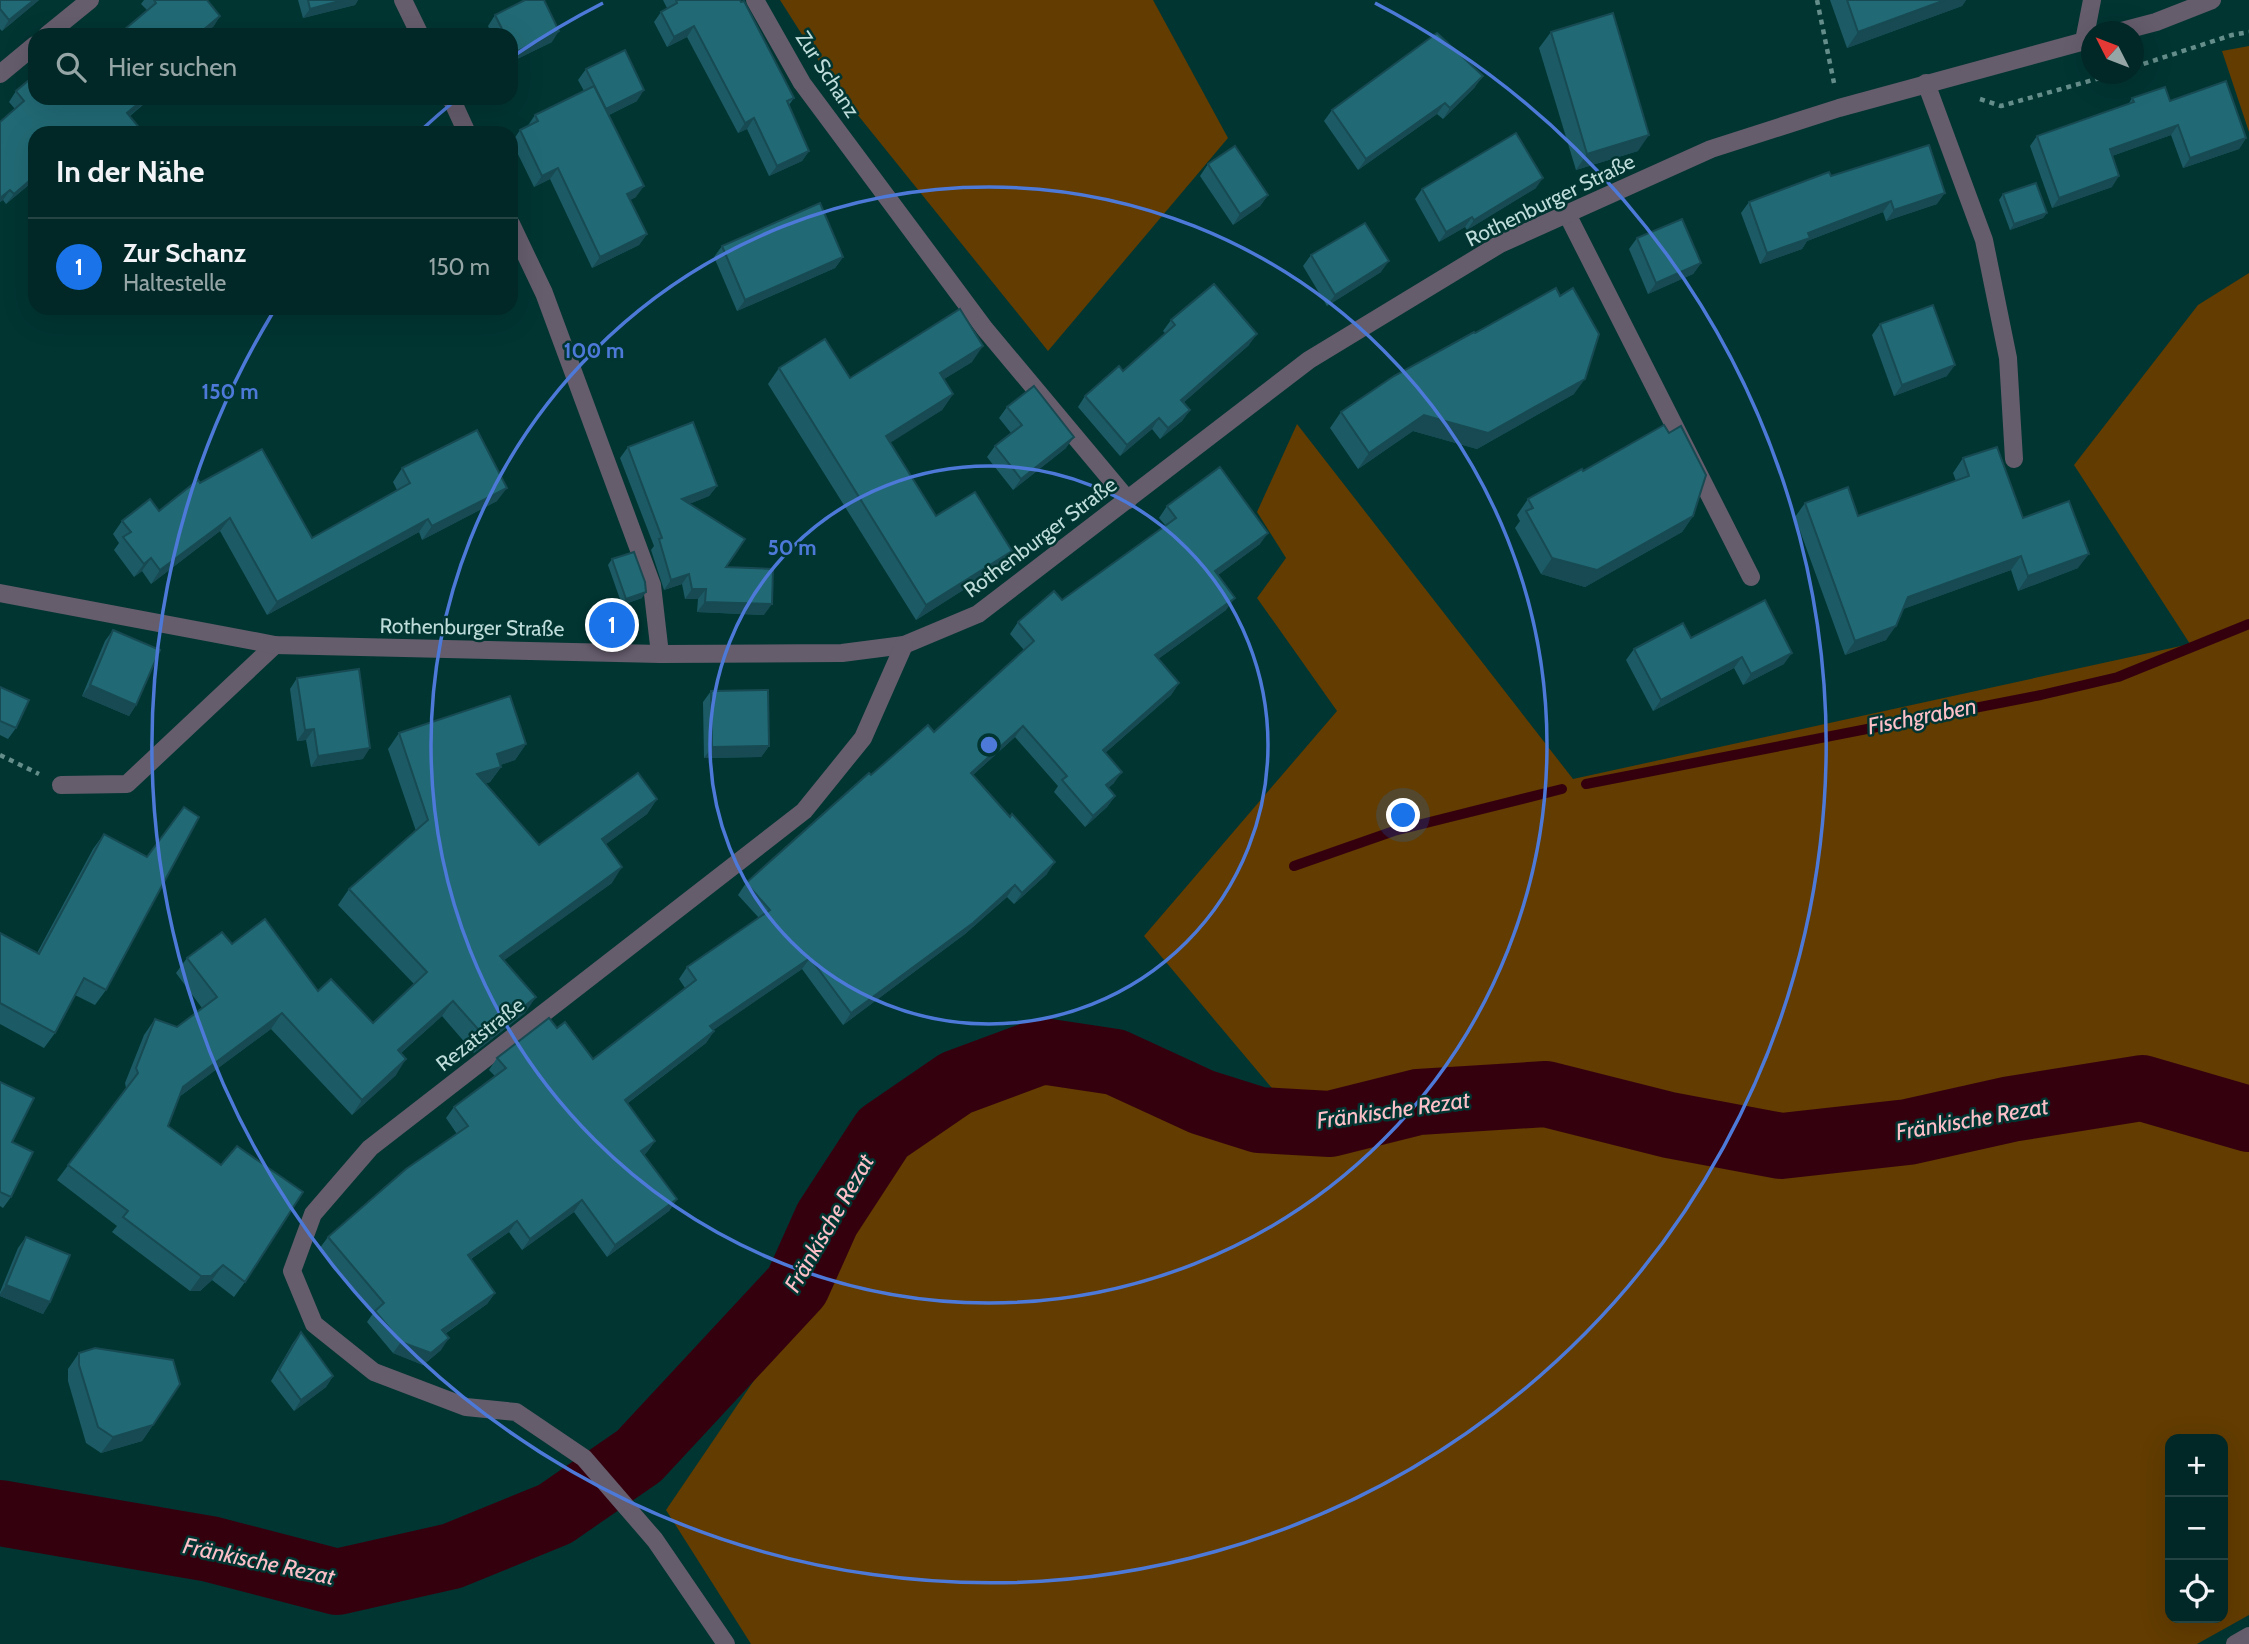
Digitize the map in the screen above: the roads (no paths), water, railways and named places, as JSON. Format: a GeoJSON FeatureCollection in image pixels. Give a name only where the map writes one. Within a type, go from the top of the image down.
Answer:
{"type":"FeatureCollection","features":[{"type":"Feature","properties":{"kind":"street"},"geometry":{"type":"LineString","coordinates":[[56,28],[90,0]]}},
{"type":"Feature","properties":{"kind":"street"},"geometry":{"type":"LineString","coordinates":[[404,0],[417,28]]}},
{"type":"Feature","properties":{"kind":"street","name":"Zur Schanz"},"geometry":{"type":"LineString","coordinates":[[755,0],[802,83],[985,329],[1128,500]]}},
{"type":"Feature","properties":{"kind":"street"},"geometry":{"type":"LineString","coordinates":[[2089,21],[2092,0]]}},
{"type":"Feature","properties":{"kind":"street"},"geometry":{"type":"LineString","coordinates":[[2144,25],[2212,0]]}},
{"type":"Feature","properties":{"kind":"street","name":"Rothenburger Straße"},"geometry":{"type":"LineString","coordinates":[[0,593],[275,645],[660,654],[842,653],[904,645],[978,614],[1309,360],[1500,244],[1711,149],[1839,108],[2081,42]]}},
{"type":"Feature","properties":{"kind":"street"},"geometry":{"type":"LineString","coordinates":[[0,74],[28,51]]}},
{"type":"Feature","properties":{"kind":"street"},"geometry":{"type":"LineString","coordinates":[[1926,83],[1983,240],[2008,358],[2014,460]]}},
{"type":"Feature","properties":{"kind":"street"},"geometry":{"type":"LineString","coordinates":[[453,105],[464,126]]}},
{"type":"Feature","properties":{"kind":"street"},"geometry":{"type":"LineString","coordinates":[[1567,214],[1751,578]]}},
{"type":"Feature","properties":{"kind":"street"},"geometry":{"type":"LineString","coordinates":[[518,239],[544,293],[652,585],[660,654]]}},
{"type":"Feature","properties":{"kind":"street"},"geometry":{"type":"LineString","coordinates":[[61,785],[127,784],[275,645]]}},
{"type":"Feature","properties":{"kind":"street","name":"Rezatstraße"},"geometry":{"type":"LineString","coordinates":[[726,1644],[655,1540],[584,1458],[516,1412],[466,1407],[374,1371],[314,1324],[292,1271],[313,1214],[370,1148],[804,811],[863,738],[904,645]]}},
{"type":"Feature","properties":{"kind":"street"},"geometry":{"type":"LineString","coordinates":[[2235,1644],[2249,1636]]}},
{"type":"Feature","properties":{"kind":"waterway","name":"Fischgraben"},"geometry":{"type":"LineString","coordinates":[[1586,784],[2041,695],[2118,677],[2249,624]]}},
{"type":"Feature","properties":{"kind":"waterway","name":"Fischgraben"},"geometry":{"type":"LineString","coordinates":[[1294,866],[1394,831],[1562,789]]}},
{"type":"Feature","properties":{"kind":"waterway","name":"Fränkische Rezat"},"geometry":{"type":"LineString","coordinates":[[0,1513],[210,1549],[337,1582],[452,1556],[555,1514],[639,1456],[797,1286],[827,1219],[883,1133],[956,1083],[1042,1051],[1115,1062],[1202,1102],[1259,1120],[1330,1124],[1418,1102],[1546,1094],[1669,1125],[1781,1146],[1908,1132],[2011,1109],[2142,1088],[2249,1119]]}},
{"type":"Feature","properties":{"kind":"place","name":"Zur Schanz"},"geometry":{"type":"Point","coordinates":[612,625]}}]}
